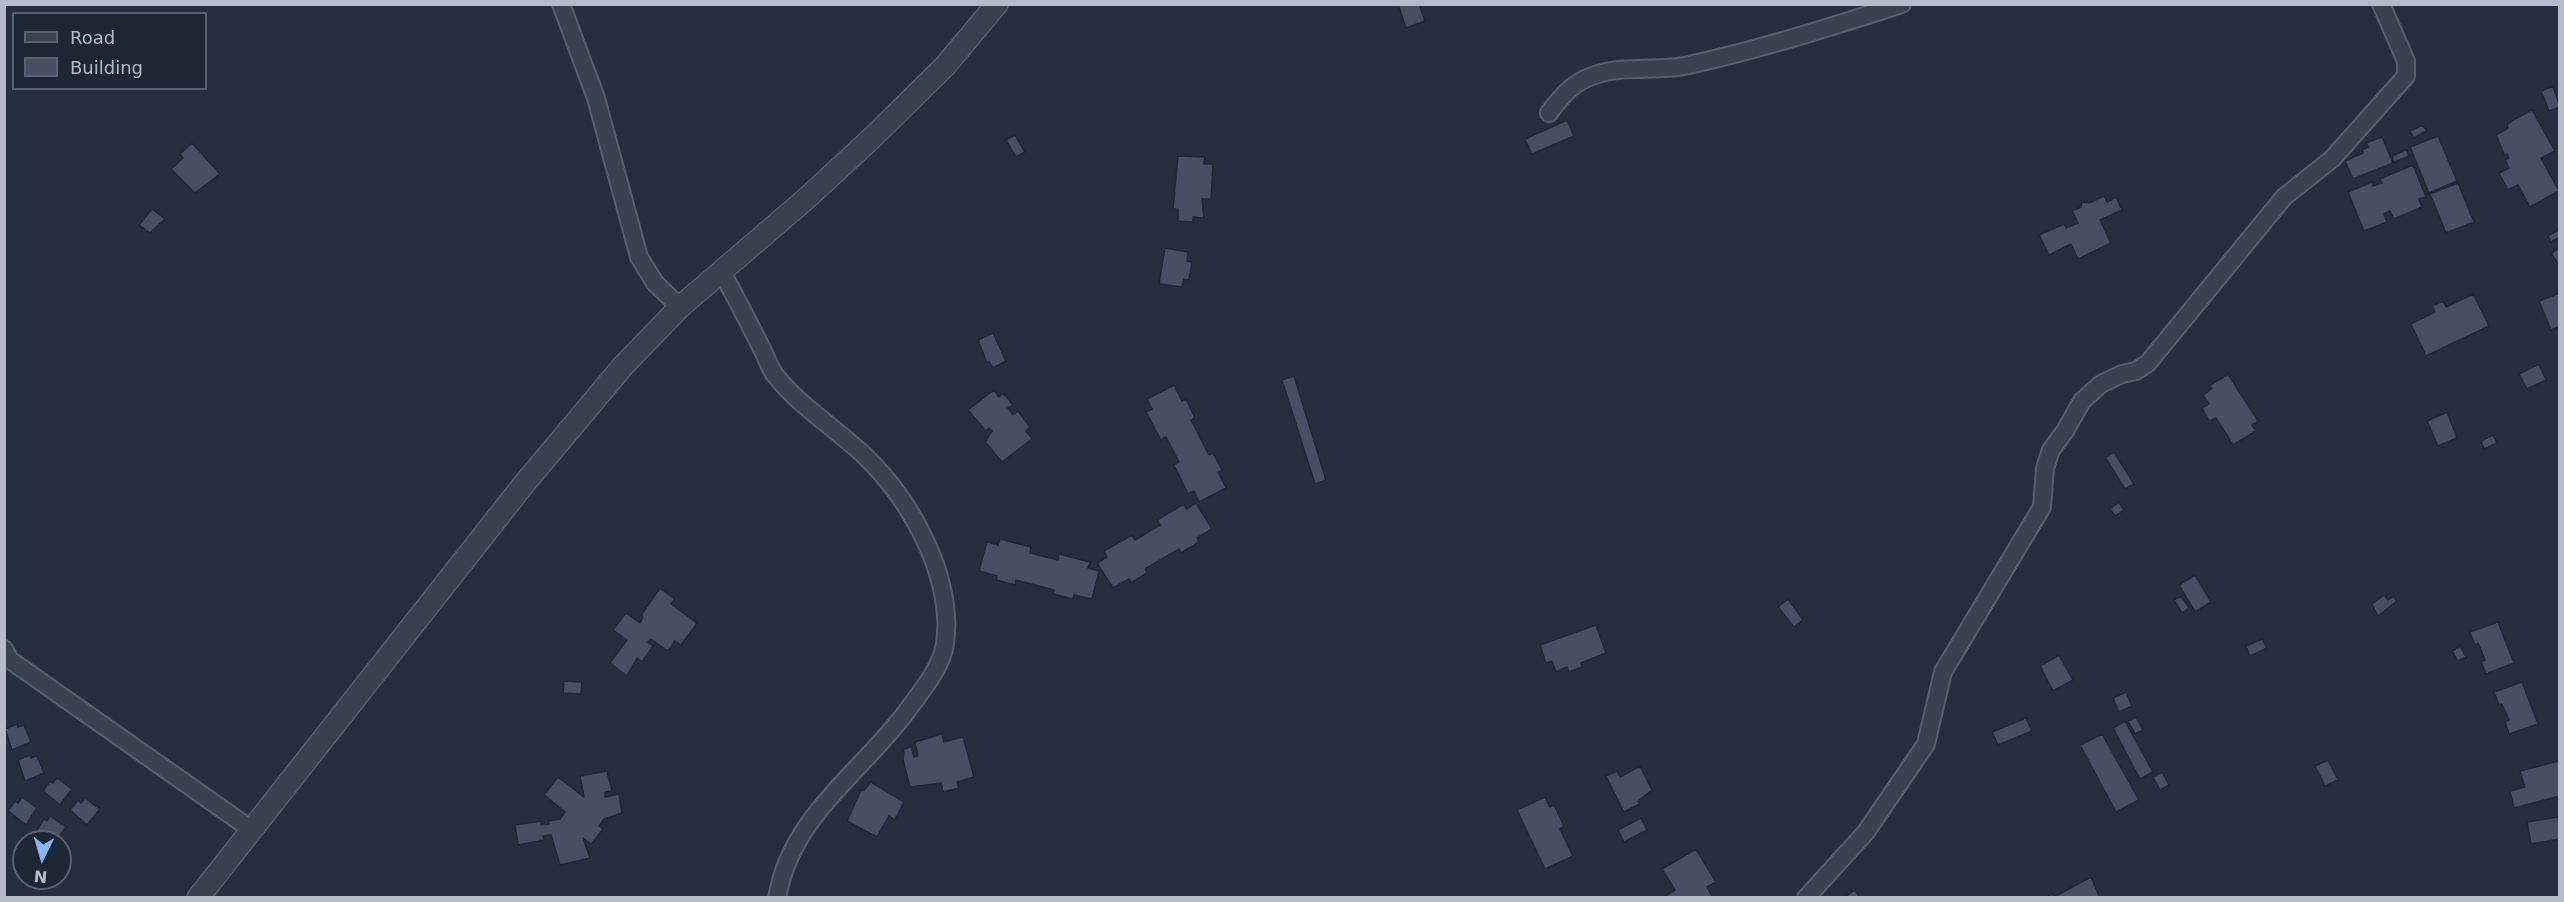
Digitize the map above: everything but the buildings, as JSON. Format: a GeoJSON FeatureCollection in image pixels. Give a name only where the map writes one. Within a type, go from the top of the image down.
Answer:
{"type":"FeatureCollection","features":[{"type":"Feature","properties":{"kind":"street"},"geometry":{"type":"LineString","coordinates":[[561,4],[596,98],[625,213],[639,258],[655,283],[680,307]]}},
{"type":"Feature","properties":{"kind":"street"},"geometry":{"type":"LineString","coordinates":[[198,897],[524,484],[623,366],[680,307],[807,198],[874,136],[945,66],[997,4]]}},
{"type":"Feature","properties":{"kind":"street"},"geometry":{"type":"LineString","coordinates":[[1549,113],[1566,88],[1598,74],[1629,70],[1665,70],[1690,65],[1784,42],[1902,4]]}},
{"type":"Feature","properties":{"kind":"street"},"geometry":{"type":"LineString","coordinates":[[1806,897],[1866,832],[1926,744],[1943,672],[2042,507],[2045,468],[2051,450],[2082,402],[2101,384],[2148,363],[2284,197],[2332,159],[2406,76],[2406,61],[2381,4]]}},
{"type":"Feature","properties":{"kind":"street"},"geometry":{"type":"LineString","coordinates":[[722,270],[773,373],[787,389],[866,457],[898,493],[917,524],[932,557],[941,590],[945,623],[945,645],[939,664],[898,723],[806,824],[781,872],[777,897]]}},
{"type":"Feature","properties":{"kind":"street"},"geometry":{"type":"LineString","coordinates":[[4,649],[10,660],[252,830]]}}]}
